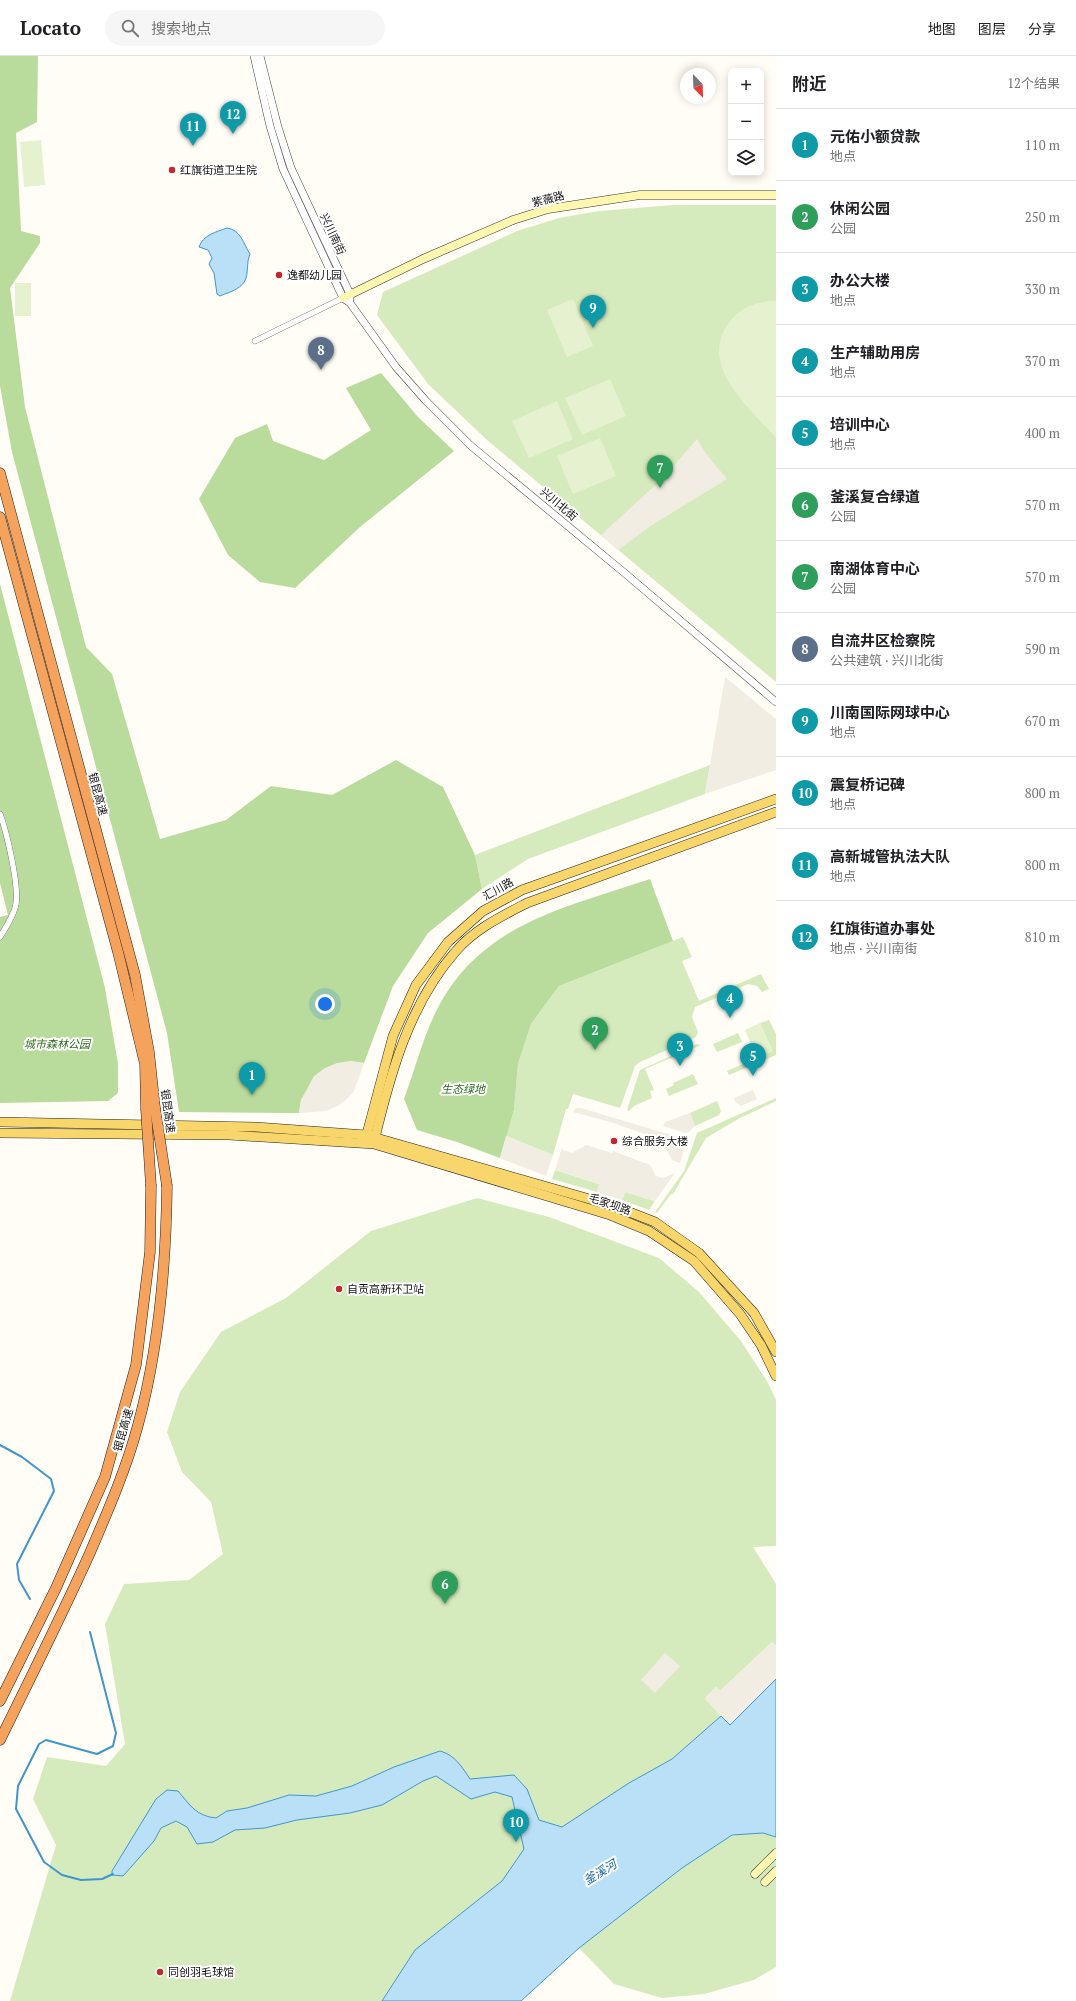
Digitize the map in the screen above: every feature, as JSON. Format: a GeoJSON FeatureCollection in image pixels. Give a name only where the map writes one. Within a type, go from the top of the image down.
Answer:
{"type":"FeatureCollection","features":[{"type":"Feature","properties":{"kind":"highway","name":"银昆高速"},"geometry":{"type":"LineString","coordinates":[[0,473],[135,975],[149,1052],[151,1108],[150,1252],[136,1365],[107,1470],[56,1588],[0,1702]]}},
{"type":"Feature","properties":{"kind":"highway","name":"银昆高速"},"geometry":{"type":"LineString","coordinates":[[0,517],[118,952],[144,1064],[151,1108],[167,1186],[167,1220],[162,1294],[152,1364],[138,1425],[111,1504],[70,1596],[0,1740]]}},
{"type":"Feature","properties":{"kind":"main road","name":"紫薇路"},"geometry":{"type":"LineString","coordinates":[[347,298],[422,259],[513,220],[548,209],[640,195],[776,195]]}},
{"type":"Feature","properties":{"kind":"main road","name":"汇川路"},"geometry":{"type":"LineString","coordinates":[[370,1140],[393,1036],[416,985],[448,942],[483,911],[522,890],[776,799]]}},
{"type":"Feature","properties":{"kind":"main road"},"geometry":{"type":"LineString","coordinates":[[370,1140],[402,1042],[425,992],[457,950],[492,921],[526,903],[776,812]]}},
{"type":"Feature","properties":{"kind":"main road"},"geometry":{"type":"LineString","coordinates":[[0,1122],[256,1127],[370,1140]]}},
{"type":"Feature","properties":{"kind":"main road"},"geometry":{"type":"LineString","coordinates":[[0,1133],[228,1135],[370,1140]]}},
{"type":"Feature","properties":{"kind":"main road","name":"毛家坝路"},"geometry":{"type":"LineString","coordinates":[[370,1140],[614,1206],[655,1222],[699,1253],[754,1313],[773,1340],[776,1352]]}},
{"type":"Feature","properties":{"kind":"main road","name":"毛家坝路"},"geometry":{"type":"LineString","coordinates":[[370,1140],[610,1215],[649,1231],[694,1261],[740,1314],[761,1346],[776,1376]]}},
{"type":"Feature","properties":{"kind":"main road"},"geometry":{"type":"LineString","coordinates":[[755,1874],[776,1853]]}},
{"type":"Feature","properties":{"kind":"main road"},"geometry":{"type":"LineString","coordinates":[[765,1882],[776,1871]]}},
{"type":"Feature","properties":{"kind":"street","name":"兴川南街"},"geometry":{"type":"LineString","coordinates":[[254,56],[270,126],[284,169],[347,298]]}},
{"type":"Feature","properties":{"kind":"street","name":"兴川南街"},"geometry":{"type":"LineString","coordinates":[[260,56],[278,126],[291,168],[347,298]]}},
{"type":"Feature","properties":{"kind":"street"},"geometry":{"type":"LineString","coordinates":[[255,341],[347,298]]}},
{"type":"Feature","properties":{"kind":"street","name":"兴川北街"},"geometry":{"type":"LineString","coordinates":[[347,298],[396,367],[426,401],[470,445],[627,575],[776,702]]}},
{"type":"Feature","properties":{"kind":"street"},"geometry":{"type":"LineString","coordinates":[[0,814],[16,889],[16,904],[10,921],[0,937]]}},
{"type":"Feature","properties":{"kind":"street"},"geometry":{"type":"LineString","coordinates":[[761,1346],[773,1340]]}},
{"type":"Feature","properties":{"kind":"green space"},"geometry":{"type":"Polygon","coordinates":[[[0,56],[38,56],[37,122],[16,133],[21,231],[40,236],[40,243],[10,288],[25,407],[86,647],[112,674],[160,839],[226,820],[271,786],[332,795],[396,760],[443,787],[475,855],[482,889],[428,933],[393,986],[364,1063],[350,1061],[301,1100],[299,1113],[179,1112],[167,1033],[12,452],[0,386],[0,56]]]}},
{"type":"Feature","properties":{"kind":"green space"},"geometry":{"type":"Polygon","coordinates":[[[41,140],[45,185],[24,187],[20,142],[41,140]]]}},
{"type":"Feature","properties":{"kind":"green space"},"geometry":{"type":"Polygon","coordinates":[[[674,205],[776,205],[776,682],[487,440],[428,384],[377,315],[383,292],[517,231],[559,218],[599,211],[674,205]]]}},
{"type":"Feature","properties":{"kind":"green space"},"geometry":{"type":"Polygon","coordinates":[[[15,283],[31,283],[31,316],[15,316],[15,283]]]}},
{"type":"Feature","properties":{"kind":"green space"},"geometry":{"type":"Polygon","coordinates":[[[573,299],[593,346],[567,357],[547,310],[573,299]]]}},
{"type":"Feature","properties":{"kind":"green space"},"geometry":{"type":"Polygon","coordinates":[[[776,301],[776,438],[752,413],[730,383],[722,368],[719,352],[722,335],[736,314],[758,303],[776,301]]]}},
{"type":"Feature","properties":{"kind":"green space"},"geometry":{"type":"Polygon","coordinates":[[[381,373],[418,417],[454,451],[360,527],[295,588],[260,582],[228,555],[199,499],[235,438],[267,424],[273,441],[324,460],[371,430],[346,388],[381,373]]]}},
{"type":"Feature","properties":{"kind":"green space"},"geometry":{"type":"Polygon","coordinates":[[[610,379],[626,416],[582,435],[565,398],[610,379]]]}},
{"type":"Feature","properties":{"kind":"green space"},"geometry":{"type":"Polygon","coordinates":[[[557,401],[573,439],[529,458],[512,421],[557,401]]]}},
{"type":"Feature","properties":{"kind":"green space"},"geometry":{"type":"Polygon","coordinates":[[[600,438],[616,476],[573,494],[557,456],[600,438]]]}},
{"type":"Feature","properties":{"kind":"green space","name":"城市森林公园"},"geometry":{"type":"Polygon","coordinates":[[[0,584],[105,988],[118,1064],[118,1093],[108,1101],[0,1103],[0,917],[8,915],[0,883],[0,584]]]}},
{"type":"Feature","properties":{"kind":"green space"},"geometry":{"type":"Polygon","coordinates":[[[710,765],[705,794],[528,859],[482,889],[475,855],[710,765]]]}},
{"type":"Feature","properties":{"kind":"green space","name":"生态绿地"},"geometry":{"type":"Polygon","coordinates":[[[650,879],[673,941],[559,986],[531,1024],[518,1064],[514,1110],[500,1158],[457,1142],[417,1130],[404,1099],[422,1044],[433,1017],[447,992],[466,968],[488,948],[512,931],[538,918],[565,907],[650,879]]]}},
{"type":"Feature","properties":{"kind":"green space"},"geometry":{"type":"Polygon","coordinates":[[[683,937],[692,957],[682,961],[699,1001],[761,974],[769,989],[762,992],[757,986],[748,984],[695,1007],[692,1017],[698,1032],[696,1037],[640,1062],[635,1066],[620,1108],[573,1094],[568,1109],[566,1109],[553,1155],[506,1136],[514,1110],[518,1064],[531,1024],[559,986],[683,937]]]}},
{"type":"Feature","properties":{"kind":"green space"},"geometry":{"type":"Polygon","coordinates":[[[769,1020],[776,1034],[776,1055],[729,1075],[727,1071],[772,1051],[760,1023],[769,1020]]]}},
{"type":"Feature","properties":{"kind":"green space"},"geometry":{"type":"Polygon","coordinates":[[[760,1023],[773,1051],[757,1058],[745,1030],[760,1023]]]}},
{"type":"Feature","properties":{"kind":"green space"},"geometry":{"type":"Polygon","coordinates":[[[738,1033],[742,1042],[717,1052],[713,1044],[738,1033]]]}},
{"type":"Feature","properties":{"kind":"green space"},"geometry":{"type":"Polygon","coordinates":[[[697,1044],[701,1045],[645,1069],[654,1090],[650,1091],[652,1098],[634,1106],[629,1111],[627,1110],[640,1070],[697,1044]]]}},
{"type":"Feature","properties":{"kind":"green space"},"geometry":{"type":"Polygon","coordinates":[[[693,1074],[698,1084],[669,1096],[666,1089],[674,1085],[673,1083],[693,1074]]]}},
{"type":"Feature","properties":{"kind":"green space"},"geometry":{"type":"Polygon","coordinates":[[[776,1098],[776,1101],[740,1118],[706,1138],[673,1194],[671,1194],[657,1213],[655,1212],[684,1171],[697,1133],[776,1098]]]}},
{"type":"Feature","properties":{"kind":"green space"},"geometry":{"type":"Polygon","coordinates":[[[717,1101],[721,1111],[719,1115],[695,1126],[690,1113],[717,1101]]]}},
{"type":"Feature","properties":{"kind":"green space"},"geometry":{"type":"Polygon","coordinates":[[[555,1170],[599,1184],[597,1192],[552,1179],[555,1170]]]}},
{"type":"Feature","properties":{"kind":"green space"},"geometry":{"type":"Polygon","coordinates":[[[625,1192],[655,1201],[649,1210],[622,1200],[625,1192]]]}},
{"type":"Feature","properties":{"kind":"green space"},"geometry":{"type":"Polygon","coordinates":[[[477,1198],[549,1217],[659,1258],[699,1292],[741,1341],[767,1381],[776,1400],[776,1546],[753,1547],[776,1584],[776,1646],[772,1642],[720,1691],[716,1687],[705,1698],[721,1716],[672,1759],[629,1783],[562,1827],[539,1820],[524,1849],[502,1881],[415,1950],[382,2001],[10,2001],[56,1845],[33,1799],[47,1757],[106,1766],[125,1744],[105,1624],[124,1584],[189,1580],[223,1554],[211,1502],[182,1472],[167,1432],[180,1392],[221,1332],[286,1298],[371,1231],[477,1198]]]}},
{"type":"Feature","properties":{"kind":"green space"},"geometry":{"type":"Polygon","coordinates":[[[763,1833],[776,1837],[776,1967],[754,1980],[704,1994],[662,1998],[614,1984],[579,1948],[682,1868],[732,1835],[763,1833]]]}},
{"type":"Feature","properties":{"kind":"shaded area"},"geometry":{"type":"Polygon","coordinates":[[[697,439],[707,455],[727,479],[652,525],[618,550],[601,535],[663,478],[697,439]]]}},
{"type":"Feature","properties":{"kind":"shaded area"},"geometry":{"type":"Polygon","coordinates":[[[725,677],[776,719],[776,770],[705,794],[725,677]]]}},
{"type":"Feature","properties":{"kind":"shaded area"},"geometry":{"type":"Polygon","coordinates":[[[350,1061],[364,1063],[354,1091],[347,1099],[338,1106],[326,1111],[299,1113],[301,1100],[314,1076],[325,1068],[337,1063],[350,1061]]]}},
{"type":"Feature","properties":{"kind":"shaded area"},"geometry":{"type":"Polygon","coordinates":[[[753,1090],[757,1099],[741,1106],[735,1102],[734,1098],[753,1090]]]}},
{"type":"Feature","properties":{"kind":"shaded area"},"geometry":{"type":"Polygon","coordinates":[[[576,1108],[581,1108],[681,1138],[685,1145],[680,1163],[672,1160],[659,1137],[573,1112],[576,1108]]]}},
{"type":"Feature","properties":{"kind":"shaded area"},"geometry":{"type":"Polygon","coordinates":[[[690,1113],[695,1126],[689,1132],[685,1133],[663,1126],[665,1122],[690,1113]]]}},
{"type":"Feature","properties":{"kind":"shaded area"},"geometry":{"type":"Polygon","coordinates":[[[506,1136],[553,1155],[546,1176],[500,1158],[506,1136]]]}},
{"type":"Feature","properties":{"kind":"shaded area"},"geometry":{"type":"Polygon","coordinates":[[[586,1145],[612,1153],[613,1151],[650,1165],[656,1176],[663,1178],[675,1173],[655,1201],[625,1192],[622,1200],[597,1192],[599,1184],[555,1170],[562,1147],[563,1150],[572,1153],[586,1145]]]}},
{"type":"Feature","properties":{"kind":"shaded area"},"geometry":{"type":"Polygon","coordinates":[[[772,1642],[776,1646],[776,1679],[730,1726],[705,1699],[716,1687],[720,1691],[772,1642]]]}},
{"type":"Feature","properties":{"kind":"shaded area"},"geometry":{"type":"Polygon","coordinates":[[[665,1653],[680,1666],[655,1693],[641,1680],[665,1653]]]}},
{"type":"Feature","properties":{"kind":"water"},"geometry":{"type":"Polygon","coordinates":[[[227,228],[236,231],[239,234],[250,254],[244,282],[238,288],[220,296],[217,294],[214,273],[209,264],[212,258],[208,250],[199,247],[207,237],[227,228]]]}},
{"type":"Feature","properties":{"kind":"water","name":"釜溪河"},"geometry":{"type":"Polygon","coordinates":[[[776,1679],[776,1837],[763,1833],[732,1835],[682,1868],[579,1948],[521,2001],[382,2001],[415,1950],[502,1881],[524,1849],[512,1797],[495,1792],[471,1799],[436,1776],[423,1781],[382,1805],[350,1813],[297,1820],[265,1828],[235,1830],[213,1842],[197,1844],[187,1827],[176,1821],[161,1828],[154,1841],[123,1876],[112,1875],[112,1871],[156,1799],[167,1790],[178,1791],[198,1812],[209,1817],[216,1818],[227,1811],[247,1808],[289,1795],[316,1796],[352,1786],[394,1767],[440,1751],[454,1758],[470,1779],[514,1775],[527,1789],[539,1820],[562,1827],[629,1783],[672,1759],[721,1716],[730,1725],[776,1679]]]}},
{"type":"Feature","properties":{"kind":"waterway"},"geometry":{"type":"LineString","coordinates":[[0,1445],[22,1457],[51,1479],[54,1491],[17,1564],[19,1580],[30,1599]]}},
{"type":"Feature","properties":{"kind":"waterway"},"geometry":{"type":"LineString","coordinates":[[90,1632],[116,1733],[113,1746],[97,1754],[46,1740],[39,1744],[18,1786],[16,1809],[44,1862],[62,1875],[81,1880],[102,1879],[113,1874]]}},
{"type":"Feature","properties":{"kind":"place","name":"红旗街道办事处"},"geometry":{"type":"Point","coordinates":[233,134]}},
{"type":"Feature","properties":{"kind":"place","name":"高新城管执法大队"},"geometry":{"type":"Point","coordinates":[193,146]}},
{"type":"Feature","properties":{"kind":"place","name":"红旗街道卫生院"},"geometry":{"type":"Point","coordinates":[172,170]}},
{"type":"Feature","properties":{"kind":"place","name":"逸都幼儿园"},"geometry":{"type":"Point","coordinates":[279,275]}},
{"type":"Feature","properties":{"kind":"place","name":"川南国际网球中心"},"geometry":{"type":"Point","coordinates":[593,328]}},
{"type":"Feature","properties":{"kind":"place","name":"自流井区检察院"},"geometry":{"type":"Point","coordinates":[321,370]}},
{"type":"Feature","properties":{"kind":"place","name":"南湖体育中心"},"geometry":{"type":"Point","coordinates":[660,488]}},
{"type":"Feature","properties":{"kind":"place","name":"生产辅助用房"},"geometry":{"type":"Point","coordinates":[730,1018]}},
{"type":"Feature","properties":{"kind":"place","name":"休闲公园"},"geometry":{"type":"Point","coordinates":[595,1050]}},
{"type":"Feature","properties":{"kind":"place","name":"办公大楼"},"geometry":{"type":"Point","coordinates":[680,1066]}},
{"type":"Feature","properties":{"kind":"place","name":"培训中心"},"geometry":{"type":"Point","coordinates":[753,1076]}},
{"type":"Feature","properties":{"kind":"place","name":"元佑小额贷款"},"geometry":{"type":"Point","coordinates":[252,1095]}},
{"type":"Feature","properties":{"kind":"place","name":"综合服务大楼"},"geometry":{"type":"Point","coordinates":[614,1141]}},
{"type":"Feature","properties":{"kind":"place","name":"自贡高新环卫站"},"geometry":{"type":"Point","coordinates":[339,1289]}},
{"type":"Feature","properties":{"kind":"place","name":"釜溪复合绿道"},"geometry":{"type":"Point","coordinates":[445,1604]}},
{"type":"Feature","properties":{"kind":"place","name":"震复桥记碑"},"geometry":{"type":"Point","coordinates":[516,1842]}},
{"type":"Feature","properties":{"kind":"place","name":"同创羽毛球馆"},"geometry":{"type":"Point","coordinates":[160,1972]}}]}
